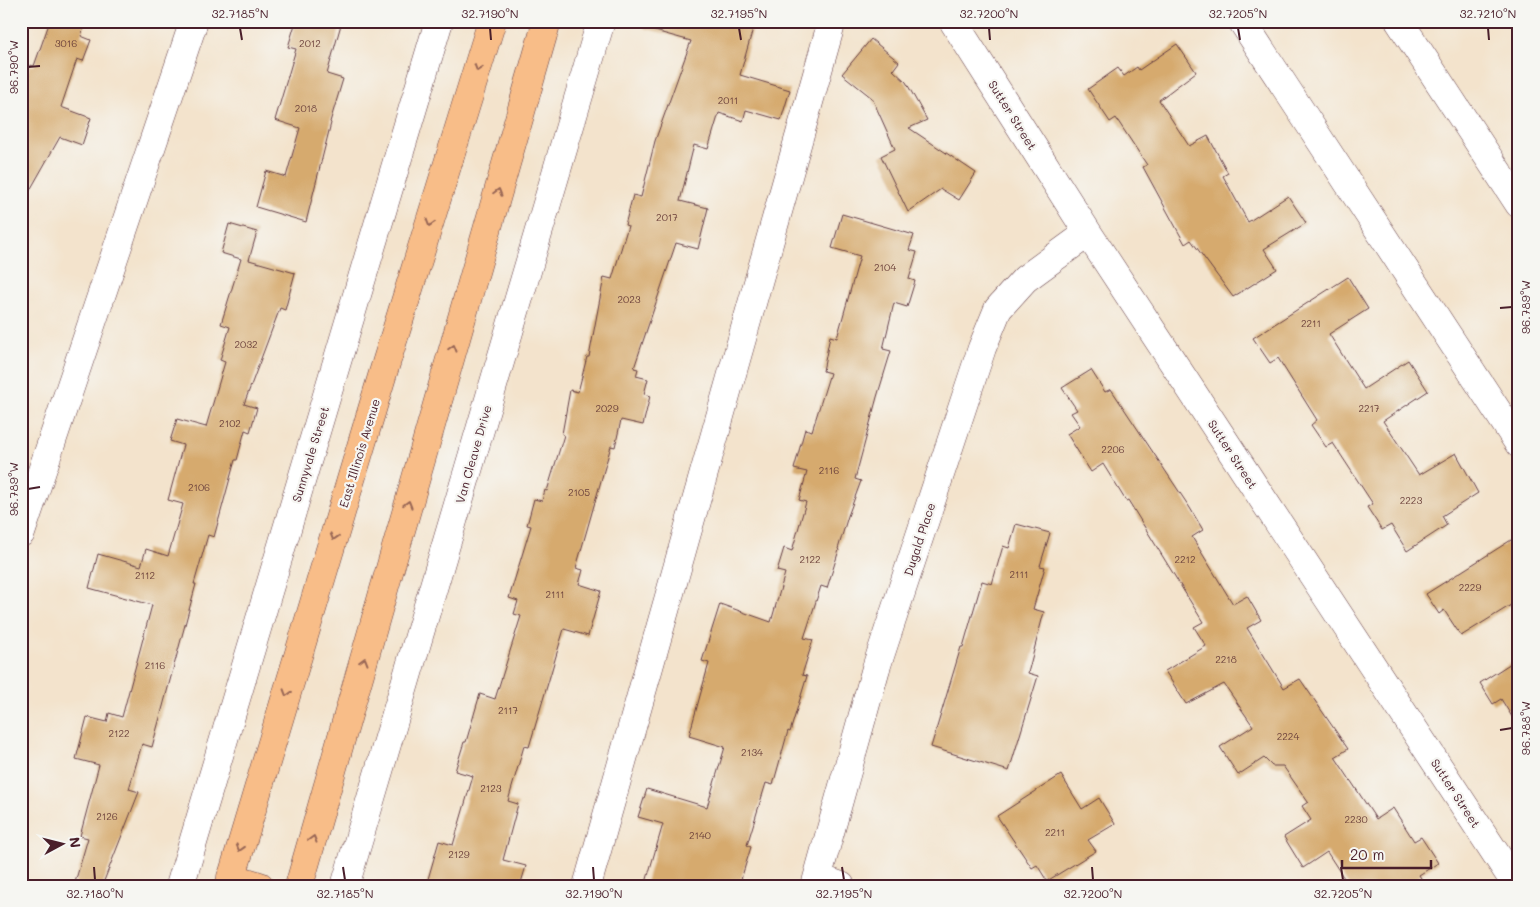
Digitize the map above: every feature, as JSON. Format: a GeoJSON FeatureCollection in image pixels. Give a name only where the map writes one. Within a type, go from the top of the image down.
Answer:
{"type":"FeatureCollection","features":[{"type":"Feature","properties":{"kind":"main road","name":"East Illinois Avenue"},"geometry":{"type":"LineString","coordinates":[[230,882],[383,373],[492,21]]}},
{"type":"Feature","properties":{"kind":"main road"},"geometry":{"type":"LineString","coordinates":[[299,886],[547,21]]}},
{"type":"Feature","properties":{"kind":"main road"},"geometry":{"type":"LineString","coordinates":[[230,882],[260,886]]}},
{"type":"Feature","properties":{"kind":"street"},"geometry":{"type":"LineString","coordinates":[[21,532],[194,21]]}},
{"type":"Feature","properties":{"kind":"street","name":"Sunnyvale Street"},"geometry":{"type":"LineString","coordinates":[[180,886],[440,21]]}},
{"type":"Feature","properties":{"kind":"street","name":"Van Cleave Drive"},"geometry":{"type":"LineString","coordinates":[[345,886],[601,21]]}},
{"type":"Feature","properties":{"kind":"street"},"geometry":{"type":"LineString","coordinates":[[587,886],[832,21]]}},
{"type":"Feature","properties":{"kind":"street","name":"Sutter Street"},"geometry":{"type":"LineString","coordinates":[[953,21],[1088,233],[1517,886]]}},
{"type":"Feature","properties":{"kind":"street"},"geometry":{"type":"LineString","coordinates":[[1242,21],[1519,444]]}},
{"type":"Feature","properties":{"kind":"street"},"geometry":{"type":"LineString","coordinates":[[1399,21],[1519,204]]}},
{"type":"Feature","properties":{"kind":"street","name":"Dugald Place"},"geometry":{"type":"LineString","coordinates":[[825,883],[876,668],[994,317],[998,309],[1024,279],[1088,233]]}},
{"type":"Feature","properties":{"kind":"building"},"geometry":{"type":"Polygon","coordinates":[[[50,21],[86,21],[81,36],[91,40],[83,61],[77,59],[61,107],[91,118],[82,145],[60,137],[21,206],[21,89],[30,65],[34,66],[50,21]]]}},
{"type":"Feature","properties":{"kind":"building"},"geometry":{"type":"Polygon","coordinates":[[[296,21],[342,21],[327,74],[343,79],[330,122],[306,222],[256,207],[266,171],[286,177],[300,128],[275,120],[296,49],[288,47],[296,21]]]}},
{"type":"Feature","properties":{"kind":"building"},"geometry":{"type":"Polygon","coordinates":[[[645,21],[755,21],[740,75],[790,90],[781,120],[746,110],[743,121],[719,113],[708,149],[694,145],[680,201],[708,208],[698,249],[676,243],[634,368],[638,369],[636,376],[648,379],[644,394],[650,396],[643,425],[621,420],[615,447],[611,446],[576,568],[583,570],[579,584],[601,591],[588,636],[564,629],[529,747],[524,746],[508,801],[518,804],[503,860],[526,866],[520,886],[426,886],[439,841],[453,845],[473,776],[455,771],[464,742],[466,742],[480,694],[495,699],[521,616],[514,614],[518,601],[509,598],[531,526],[527,525],[534,499],[542,501],[545,490],[547,491],[564,435],[562,434],[570,390],[578,392],[587,357],[589,357],[604,277],[612,279],[628,226],[625,225],[633,195],[641,197],[655,141],[691,41],[644,28],[645,21]]]}},
{"type":"Feature","properties":{"kind":"building"},"geometry":{"type":"Polygon","coordinates":[[[871,39],[899,62],[893,70],[906,82],[927,120],[909,128],[976,173],[959,200],[941,189],[908,212],[881,156],[895,149],[872,98],[842,74],[871,39]]]}},
{"type":"Feature","properties":{"kind":"building"},"geometry":{"type":"Polygon","coordinates":[[[1177,44],[1196,72],[1159,100],[1189,146],[1208,136],[1228,173],[1223,176],[1248,222],[1288,196],[1306,223],[1264,249],[1277,269],[1233,297],[1191,240],[1185,244],[1143,167],[1147,165],[1116,118],[1110,122],[1088,89],[1118,68],[1124,76],[1137,67],[1139,70],[1177,44]]]}},
{"type":"Feature","properties":{"kind":"building"},"geometry":{"type":"Polygon","coordinates":[[[842,214],[914,235],[909,250],[917,252],[909,279],[915,281],[907,307],[894,303],[883,349],[891,351],[855,479],[861,481],[848,516],[827,588],[821,586],[804,638],[813,640],[802,675],[807,676],[790,732],[788,731],[773,785],[766,783],[747,845],[751,847],[739,886],[645,886],[663,824],[638,817],[647,789],[707,807],[725,747],[689,736],[709,663],[702,661],[720,604],[771,622],[785,573],[777,571],[784,548],[792,551],[806,502],[799,500],[807,472],[794,469],[805,429],[812,431],[830,373],[823,371],[830,336],[837,338],[860,256],[832,248],[842,214]]]}},
{"type":"Feature","properties":{"kind":"building"},"geometry":{"type":"Polygon","coordinates":[[[229,224],[257,232],[249,260],[295,273],[285,310],[280,308],[244,404],[257,408],[250,432],[245,430],[237,460],[235,460],[214,537],[208,535],[152,747],[142,744],[129,789],[139,792],[102,886],[74,886],[88,838],[80,836],[99,765],[76,759],[87,717],[107,722],[109,713],[122,717],[152,605],[89,588],[98,554],[141,566],[146,549],[168,556],[183,504],[168,500],[183,445],[170,441],[177,419],[206,427],[225,362],[220,360],[230,327],[221,324],[241,259],[221,253],[229,224]]]}},
{"type":"Feature","properties":{"kind":"building"},"geometry":{"type":"Polygon","coordinates":[[[1348,277],[1368,309],[1329,334],[1364,389],[1408,360],[1428,391],[1383,421],[1419,475],[1456,453],[1478,493],[1442,516],[1447,525],[1407,551],[1391,525],[1382,530],[1367,507],[1373,504],[1333,443],[1326,447],[1311,425],[1317,420],[1278,358],[1270,363],[1253,338],[1348,277]]]}},
{"type":"Feature","properties":{"kind":"building"},"geometry":{"type":"Polygon","coordinates":[[[1091,370],[1105,392],[1111,389],[1190,508],[1203,530],[1192,537],[1233,604],[1247,596],[1261,620],[1247,628],[1284,688],[1300,679],[1348,749],[1335,757],[1376,819],[1393,808],[1414,841],[1421,837],[1438,863],[1419,875],[1426,886],[1349,886],[1327,852],[1303,868],[1284,837],[1311,820],[1302,806],[1308,802],[1283,766],[1272,766],[1264,758],[1238,775],[1220,747],[1253,726],[1224,684],[1186,704],[1165,671],[1206,646],[1194,627],[1203,622],[1128,500],[1126,501],[1103,464],[1091,472],[1067,434],[1080,426],[1071,413],[1077,410],[1062,388],[1091,370]]]}},
{"type":"Feature","properties":{"kind":"building"},"geometry":{"type":"Polygon","coordinates":[[[1016,524],[1050,533],[1040,566],[1045,567],[1033,609],[1044,612],[1028,673],[1038,676],[1009,771],[931,747],[982,581],[992,584],[1003,546],[1009,548],[1016,524]]]}},
{"type":"Feature","properties":{"kind":"building"},"geometry":{"type":"Polygon","coordinates":[[[1519,535],[1519,600],[1461,636],[1444,610],[1439,614],[1426,594],[1519,535]]]}},
{"type":"Feature","properties":{"kind":"building"},"geometry":{"type":"Polygon","coordinates":[[[1519,658],[1519,728],[1501,699],[1493,704],[1480,683],[1519,658]]]}},
{"type":"Feature","properties":{"kind":"building"},"geometry":{"type":"Polygon","coordinates":[[[1061,775],[1082,809],[1099,798],[1115,824],[1088,840],[1096,851],[1047,881],[1037,865],[1032,868],[997,816],[1061,775]]]}}]}
